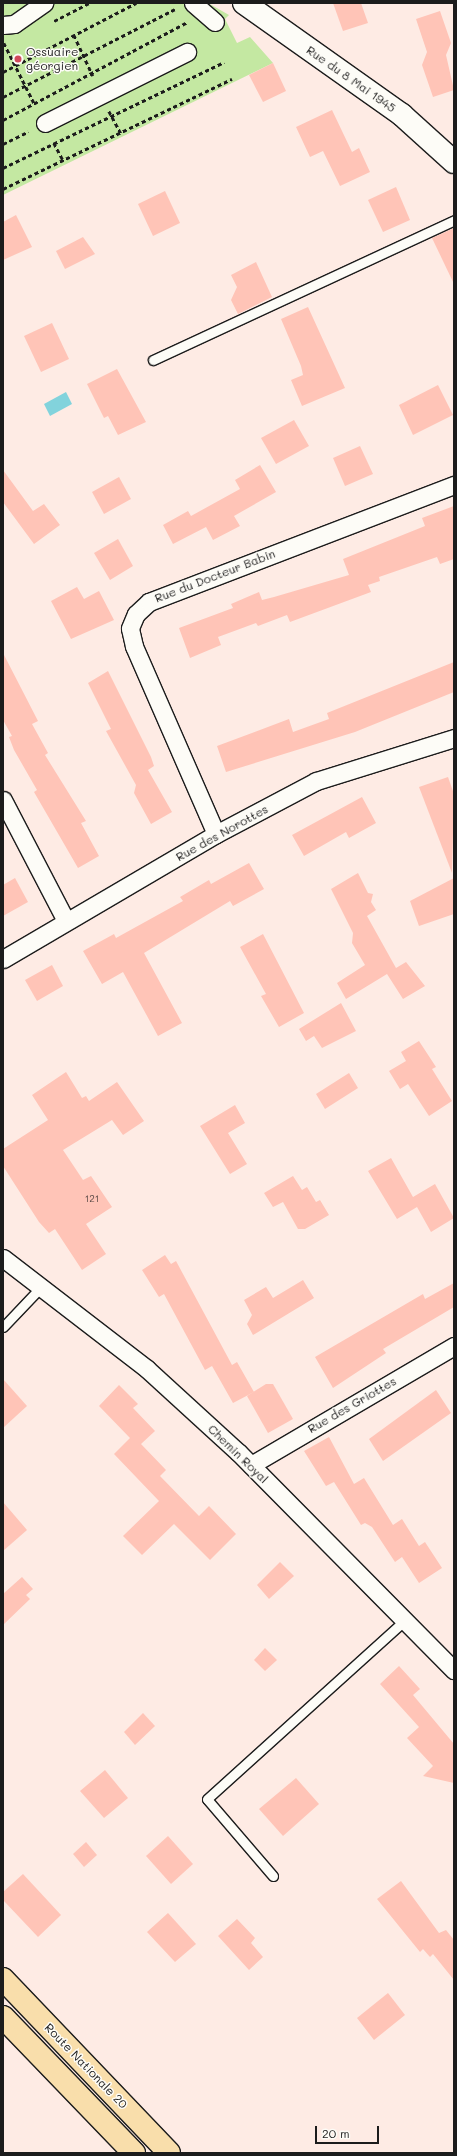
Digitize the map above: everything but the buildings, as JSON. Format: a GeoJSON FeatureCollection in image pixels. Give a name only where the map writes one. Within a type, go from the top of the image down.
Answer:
{"type":"FeatureCollection","features":[{"type":"Feature","properties":{"kind":"main road","name":"Route Nationale 20"},"geometry":{"type":"LineString","coordinates":[[3,1979],[169,2153]]}},
{"type":"Feature","properties":{"kind":"main road"},"geometry":{"type":"LineString","coordinates":[[3,2017],[134,2153]]}},
{"type":"Feature","properties":{"kind":"street"},"geometry":{"type":"LineString","coordinates":[[3,25],[14,24],[44,3]]}},
{"type":"Feature","properties":{"kind":"street","name":"Rue du 8 Mai 1945"},"geometry":{"type":"LineString","coordinates":[[244,3],[402,115],[454,162]]}},
{"type":"Feature","properties":{"kind":"street"},"geometry":{"type":"LineString","coordinates":[[45,123],[187,52]]}},
{"type":"Feature","properties":{"kind":"street","name":"Rue du Docteur Babin"},"geometry":{"type":"LineString","coordinates":[[216,834],[134,646],[130,628],[136,614],[149,602],[454,485]]}},
{"type":"Feature","properties":{"kind":"street","name":"Rue des Norottes"},"geometry":{"type":"LineString","coordinates":[[3,959],[216,834],[316,781],[454,738]]}},
{"type":"Feature","properties":{"kind":"street"},"geometry":{"type":"LineString","coordinates":[[3,800],[66,921]]}},
{"type":"Feature","properties":{"kind":"street","name":"Chemin Royal"},"geometry":{"type":"LineString","coordinates":[[3,1258],[146,1369],[251,1465],[454,1670]]}},
{"type":"Feature","properties":{"kind":"street","name":"Rue des Griottes"},"geometry":{"type":"LineString","coordinates":[[251,1465],[454,1346]]}},
{"type":"Feature","properties":{"kind":"lane"},"geometry":{"type":"LineString","coordinates":[[153,360],[454,220]]}},
{"type":"Feature","properties":{"kind":"lane"},"geometry":{"type":"LineString","coordinates":[[3,1327],[40,1288]]}},
{"type":"Feature","properties":{"kind":"lane"},"geometry":{"type":"LineString","coordinates":[[273,1876],[207,1799],[404,1621]]}},
{"type":"Feature","properties":{"kind":"path"},"geometry":{"type":"LineString","coordinates":[[3,72],[136,3]]}},
{"type":"Feature","properties":{"kind":"path"},"geometry":{"type":"LineString","coordinates":[[3,97],[24,86],[199,11]]}},
{"type":"Feature","properties":{"kind":"path"},"geometry":{"type":"LineString","coordinates":[[3,120],[199,11]]}},
{"type":"Feature","properties":{"kind":"path"},"geometry":{"type":"LineString","coordinates":[[3,41],[24,86],[45,123],[63,160]]}},
{"type":"Feature","properties":{"kind":"path"},"geometry":{"type":"LineString","coordinates":[[3,168],[224,62]]}},
{"type":"Feature","properties":{"kind":"path"},"geometry":{"type":"LineString","coordinates":[[3,189],[232,79]]}},
{"type":"Feature","properties":{"kind":"path"},"geometry":{"type":"LineString","coordinates":[[3,144],[45,123]]}},
{"type":"Feature","properties":{"kind":"green space"},"geometry":{"type":"Polygon","coordinates":[[[3,3],[208,3],[229,15],[225,19],[237,43],[250,37],[273,63],[3,195],[3,3]]]}},
{"type":"Feature","properties":{"kind":"water"},"geometry":{"type":"Polygon","coordinates":[[[66,392],[72,404],[50,416],[44,404],[66,392]]]}},
{"type":"Feature","properties":{"kind":"place","name":"Ossuaire géorgien"},"geometry":{"type":"Point","coordinates":[18,59]}}]}
